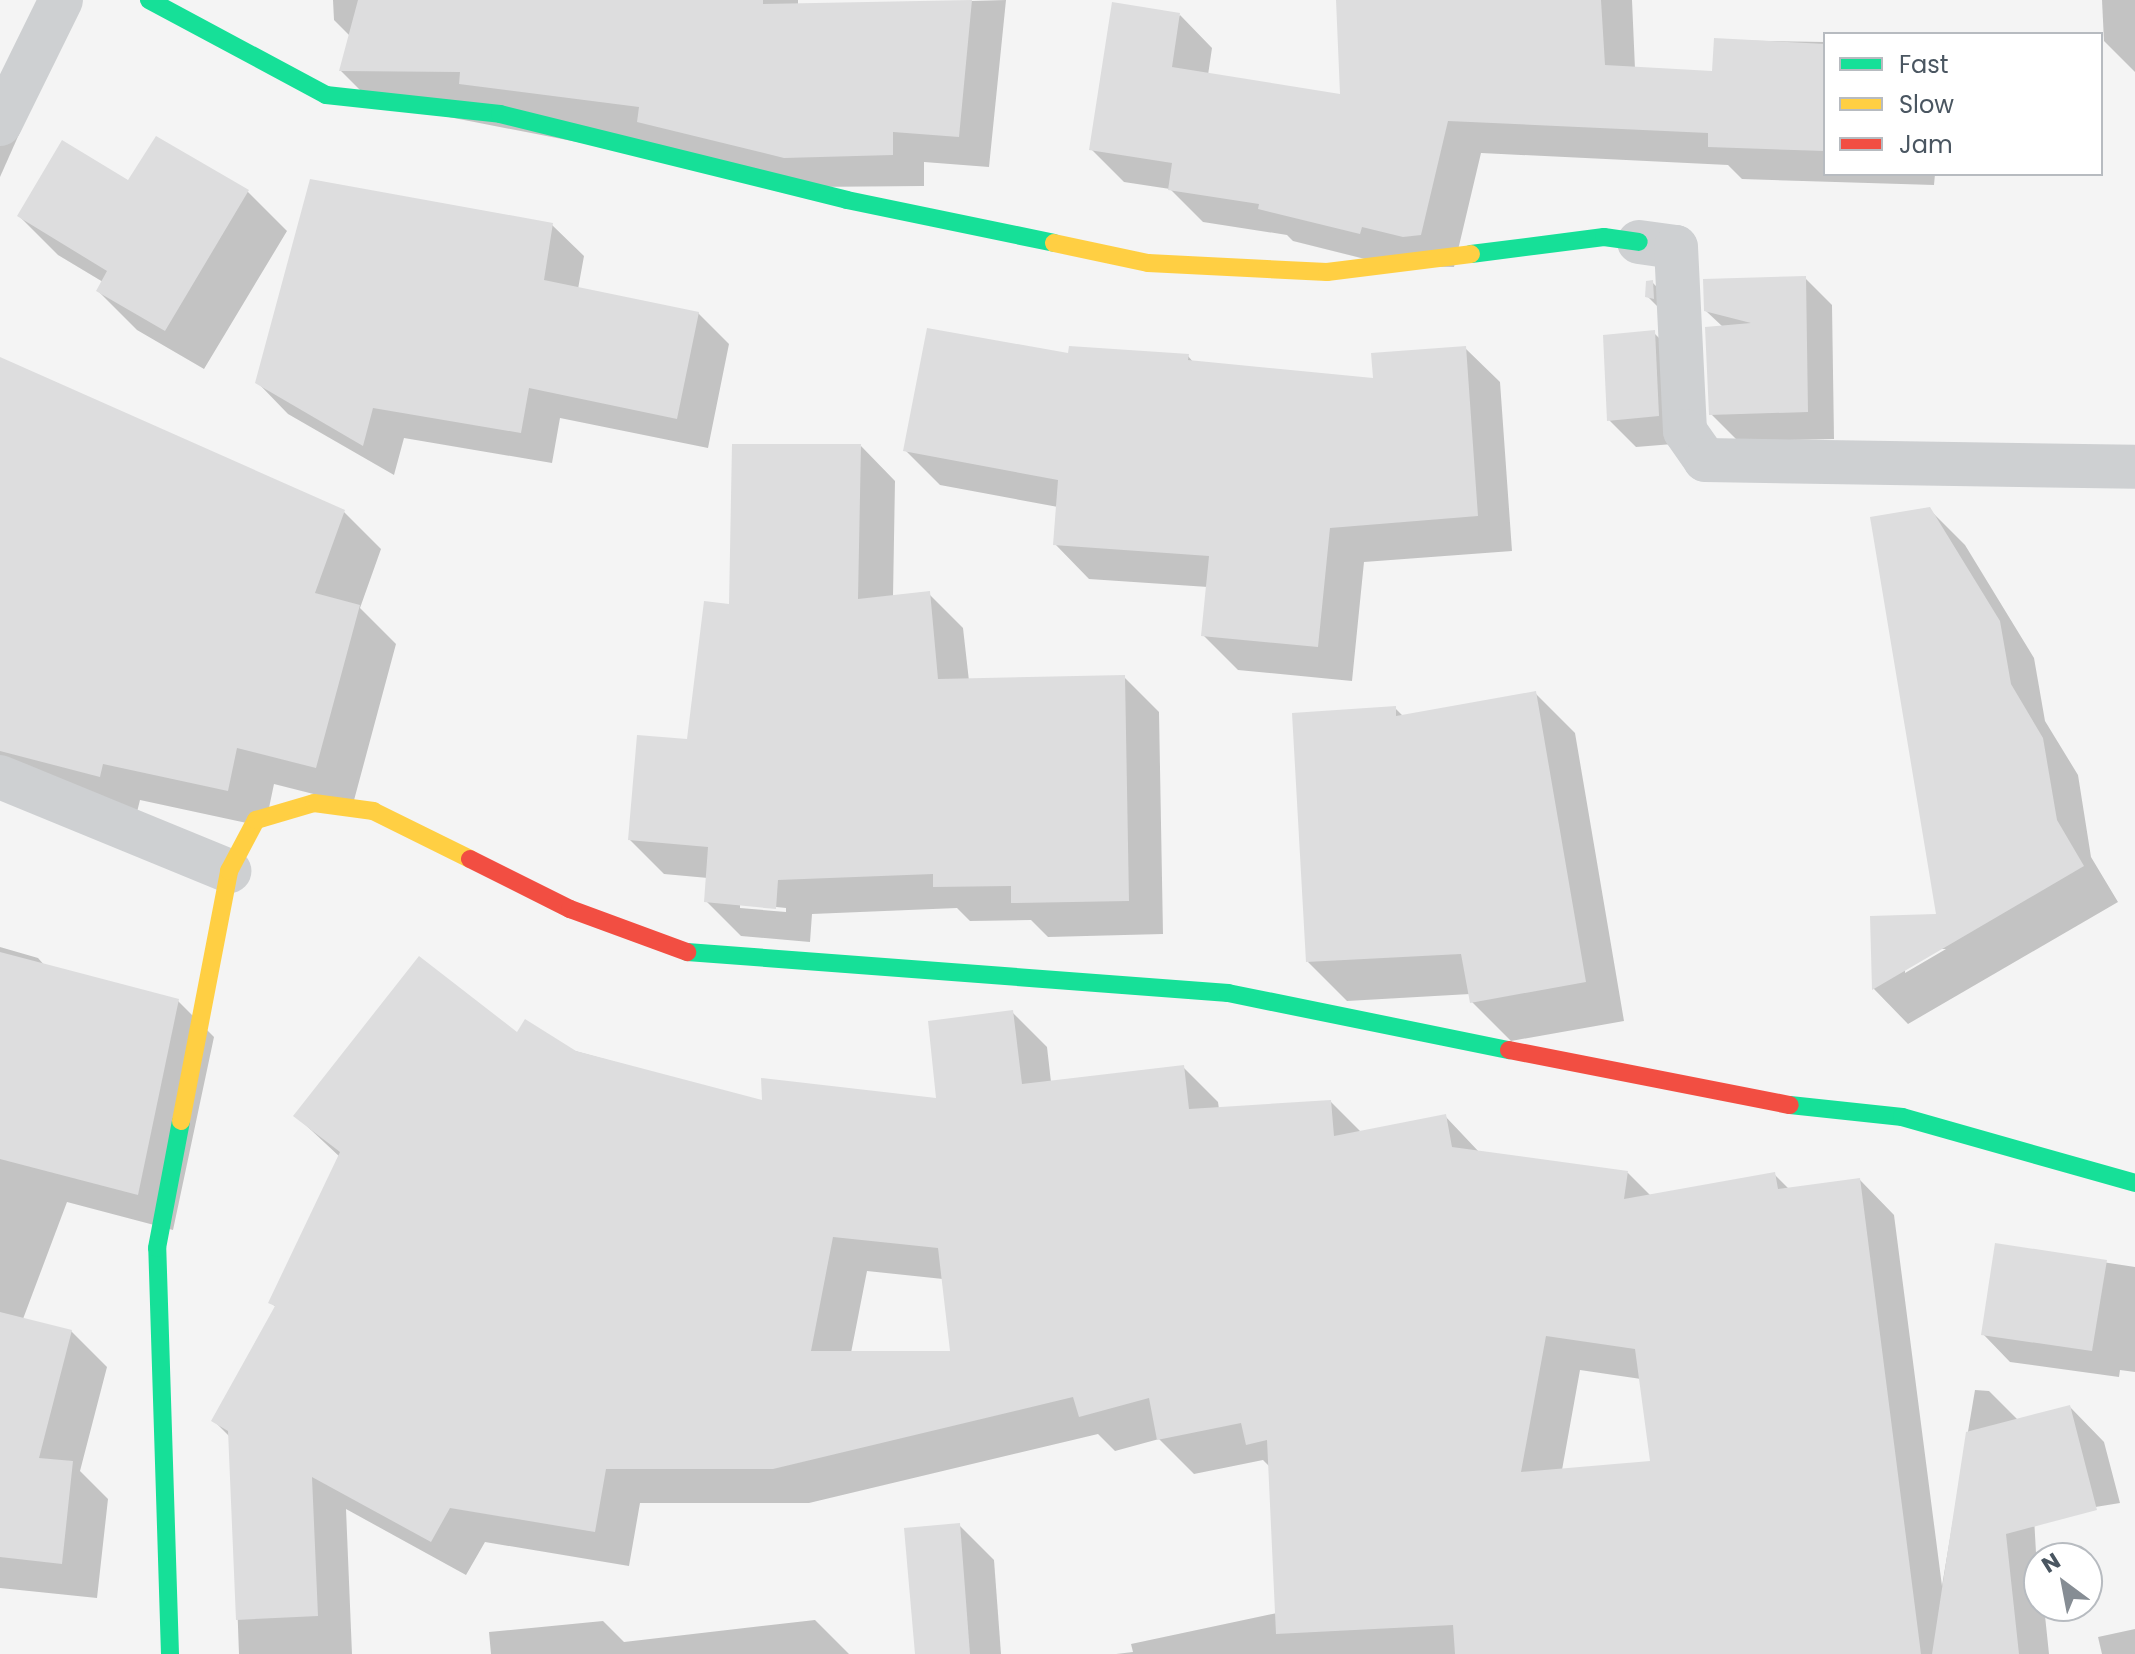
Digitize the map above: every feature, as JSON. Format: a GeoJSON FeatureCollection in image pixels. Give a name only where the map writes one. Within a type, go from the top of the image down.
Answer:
{"type":"FeatureCollection","features":[{"type":"Feature","properties":{"kind":"street"},"geometry":{"type":"LineString","coordinates":[[0,124],[61,0]]}},
{"type":"Feature","properties":{"kind":"street"},"geometry":{"type":"LineString","coordinates":[[149,0],[326,95],[500,114],[847,200],[1148,263],[1327,272],[1604,237],[1676,247],[1685,431],[1705,460],[2135,467]]}},
{"type":"Feature","properties":{"kind":"street"},"geometry":{"type":"LineString","coordinates":[[0,777],[229,871]]}},
{"type":"Feature","properties":{"kind":"street"},"geometry":{"type":"LineString","coordinates":[[170,1654],[157,1248],[229,871],[256,820],[314,803],[373,811],[570,909],[680,951],[1228,993],[1776,1104],[1902,1117],[2135,1183]]}},
{"type":"Feature","properties":{"kind":"building"},"geometry":{"type":"Polygon","coordinates":[[[358,0],[763,0],[763,4],[972,0],[959,137],[893,132],[893,155],[784,158],[637,122],[639,107],[459,84],[460,72],[339,71],[358,0]]]}},
{"type":"Feature","properties":{"kind":"building"},"geometry":{"type":"Polygon","coordinates":[[[1336,0],[1601,0],[1605,65],[1712,71],[1714,38],[1823,44],[1823,151],[1708,147],[1708,133],[1448,121],[1421,235],[1403,237],[1362,227],[1360,234],[1258,209],[1259,204],[1168,190],[1172,163],[1089,150],[1112,2],[1180,13],[1172,67],[1340,94],[1336,0]]]}},
{"type":"Feature","properties":{"kind":"building"},"geometry":{"type":"Polygon","coordinates":[[[156,136],[249,190],[165,331],[96,291],[107,271],[17,216],[62,140],[128,180],[156,136]]]}},
{"type":"Feature","properties":{"kind":"building"},"geometry":{"type":"Polygon","coordinates":[[[310,179],[553,223],[544,280],[699,312],[677,419],[529,388],[521,433],[373,408],[363,446],[255,383],[310,179]]]}},
{"type":"Feature","properties":{"kind":"building"},"geometry":{"type":"Polygon","coordinates":[[[1806,276],[1808,412],[1709,415],[1705,327],[1751,323],[1704,311],[1703,279],[1806,276]]]}},
{"type":"Feature","properties":{"kind":"building"},"geometry":{"type":"Polygon","coordinates":[[[1653,280],[1654,299],[1645,297],[1646,281],[1653,280]]]}},
{"type":"Feature","properties":{"kind":"building"},"geometry":{"type":"Polygon","coordinates":[[[927,328],[1068,353],[1069,346],[1189,354],[1188,360],[1373,378],[1371,353],[1466,346],[1478,516],[1330,528],[1318,647],[1201,636],[1209,556],[1053,545],[1058,480],[903,451],[927,328]]]}},
{"type":"Feature","properties":{"kind":"building"},"geometry":{"type":"Polygon","coordinates":[[[1655,330],[1659,416],[1607,421],[1603,335],[1655,330]]]}},
{"type":"Feature","properties":{"kind":"building"},"geometry":{"type":"Polygon","coordinates":[[[0,357],[345,510],[315,593],[360,605],[316,768],[237,748],[228,791],[103,764],[100,777],[0,751],[0,357]]]}},
{"type":"Feature","properties":{"kind":"building"},"geometry":{"type":"Polygon","coordinates":[[[732,444],[861,444],[858,599],[930,591],[938,679],[1125,675],[1129,901],[1011,903],[1011,886],[933,887],[933,874],[778,880],[776,909],[704,902],[708,847],[628,840],[637,735],[687,739],[704,601],[729,604],[732,444]]]}},
{"type":"Feature","properties":{"kind":"building"},"geometry":{"type":"Polygon","coordinates":[[[1930,507],[2000,621],[2011,684],[2043,738],[2057,820],[2084,866],[1872,990],[1870,916],[1936,914],[1870,517],[1930,507]]]}},
{"type":"Feature","properties":{"kind":"building"},"geometry":{"type":"Polygon","coordinates":[[[1536,691],[1586,982],[1470,1003],[1461,954],[1306,962],[1292,713],[1396,706],[1396,716],[1536,691]]]}},
{"type":"Feature","properties":{"kind":"building"},"geometry":{"type":"Polygon","coordinates":[[[0,952],[179,999],[138,1195],[0,1159],[0,952]]]}},
{"type":"Feature","properties":{"kind":"building"},"geometry":{"type":"Polygon","coordinates":[[[419,956],[517,1032],[525,1019],[576,1051],[762,1100],[761,1078],[936,1098],[928,1021],[1013,1010],[1022,1084],[1184,1065],[1189,1109],[1331,1100],[1334,1136],[1446,1114],[1452,1147],[1628,1171],[1624,1199],[1775,1172],[1778,1189],[1860,1178],[1921,1654],[1455,1654],[1453,1625],[1276,1634],[1267,1440],[1246,1445],[1241,1423],[1157,1440],[1149,1398],[1079,1417],[1073,1397],[773,1469],[606,1469],[595,1532],[450,1508],[431,1542],[312,1477],[318,1616],[236,1620],[228,1431],[211,1421],[275,1306],[268,1303],[340,1152],[293,1116],[419,956]],[[833,1237],[811,1351],[950,1351],[938,1248],[833,1237]],[[1546,1336],[1521,1472],[1650,1461],[1635,1349],[1546,1336]]]}},
{"type":"Feature","properties":{"kind":"building"},"geometry":{"type":"Polygon","coordinates":[[[1995,1243],[2107,1260],[2092,1351],[1981,1335],[1995,1243]]]}},
{"type":"Feature","properties":{"kind":"building"},"geometry":{"type":"Polygon","coordinates":[[[0,1312],[72,1330],[39,1458],[73,1461],[62,1564],[0,1557],[0,1312]]]}},
{"type":"Feature","properties":{"kind":"building"},"geometry":{"type":"Polygon","coordinates":[[[2070,1405],[2097,1510],[2006,1534],[2019,1654],[1932,1654],[1966,1432],[2070,1405]]]}},
{"type":"Feature","properties":{"kind":"building"},"geometry":{"type":"Polygon","coordinates":[[[960,1523],[970,1654],[915,1654],[904,1528],[960,1523]]]}},
{"type":"Feature","properties":{"kind":"traffic: fast"},"geometry":{"type":"LineString","coordinates":[[149,0],[326,95],[500,114],[847,200],[1054,243]]}},
{"type":"Feature","properties":{"kind":"traffic: fast"},"geometry":{"type":"LineString","coordinates":[[1471,254],[1604,237],[1639,242]]}},
{"type":"Feature","properties":{"kind":"traffic: fast"},"geometry":{"type":"LineString","coordinates":[[687,952],[1228,993],[1509,1050]]}},
{"type":"Feature","properties":{"kind":"traffic: fast"},"geometry":{"type":"LineString","coordinates":[[1790,1105],[1902,1117],[2135,1183]]}},
{"type":"Feature","properties":{"kind":"traffic: fast"},"geometry":{"type":"LineString","coordinates":[[170,1654],[157,1248],[181,1121]]}},
{"type":"Feature","properties":{"kind":"traffic: slow"},"geometry":{"type":"LineString","coordinates":[[1054,243],[1148,263],[1327,272],[1471,254]]}},
{"type":"Feature","properties":{"kind":"traffic: slow"},"geometry":{"type":"LineString","coordinates":[[181,1121],[229,871],[256,820],[314,803],[373,811],[470,859]]}},
{"type":"Feature","properties":{"kind":"traffic: jam"},"geometry":{"type":"LineString","coordinates":[[470,859],[570,909],[687,952]]}},
{"type":"Feature","properties":{"kind":"traffic: jam"},"geometry":{"type":"LineString","coordinates":[[1509,1050],[1790,1105]]}}]}
